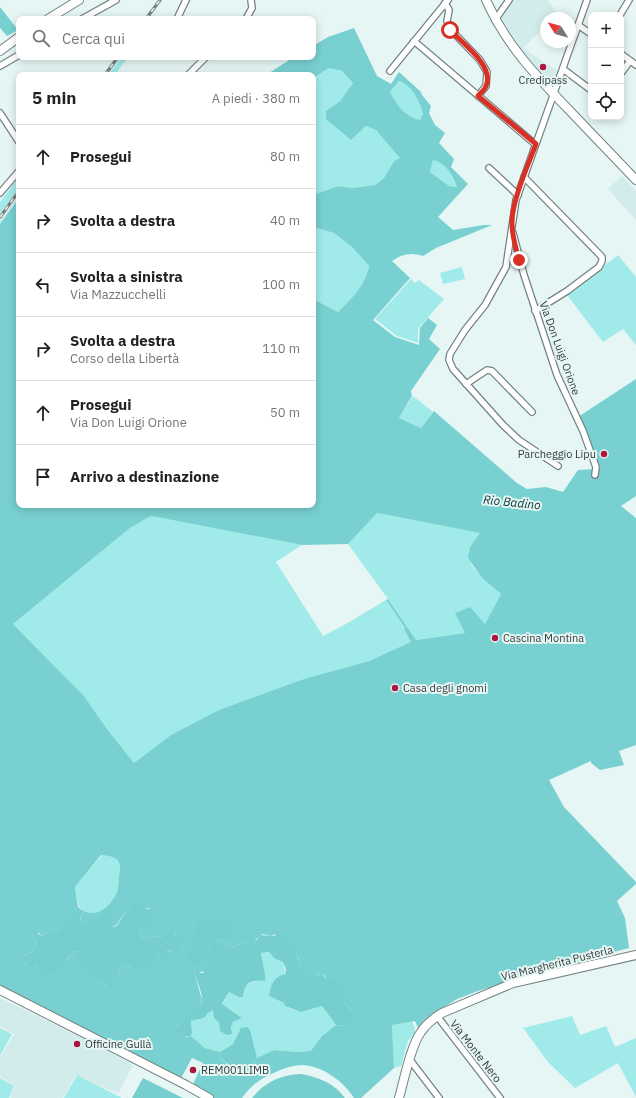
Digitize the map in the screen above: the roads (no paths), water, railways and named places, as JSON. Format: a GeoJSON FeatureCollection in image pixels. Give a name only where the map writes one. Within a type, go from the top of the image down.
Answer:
{"type":"FeatureCollection","features":[{"type":"Feature","properties":{"kind":"street"},"geometry":{"type":"LineString","coordinates":[[53,16],[79,0]]}},
{"type":"Feature","properties":{"kind":"street"},"geometry":{"type":"LineString","coordinates":[[87,16],[116,0]]}},
{"type":"Feature","properties":{"kind":"street"},"geometry":{"type":"LineString","coordinates":[[178,16],[186,0]]}},
{"type":"Feature","properties":{"kind":"street"},"geometry":{"type":"LineString","coordinates":[[248,16],[252,8],[250,0]]}},
{"type":"Feature","properties":{"kind":"street"},"geometry":{"type":"LineString","coordinates":[[486,0],[495,20],[517,53],[636,180]]}},
{"type":"Feature","properties":{"kind":"street"},"geometry":{"type":"LineString","coordinates":[[495,20],[509,0]]}},
{"type":"Feature","properties":{"kind":"street"},"geometry":{"type":"LineString","coordinates":[[558,466],[530,447],[503,425],[453,369],[449,360],[450,354],[465,330],[485,305],[506,267],[518,195],[587,0]]}},
{"type":"Feature","properties":{"kind":"street"},"geometry":{"type":"LineString","coordinates":[[622,12],[629,0]]}},
{"type":"Feature","properties":{"kind":"street"},"geometry":{"type":"LineString","coordinates":[[390,71],[446,2]]}},
{"type":"Feature","properties":{"kind":"street"},"geometry":{"type":"LineString","coordinates":[[446,2],[449,10],[447,21],[450,30],[480,60],[487,72],[486,86],[478,96]]}},
{"type":"Feature","properties":{"kind":"street"},"geometry":{"type":"LineString","coordinates":[[578,25],[588,32]]}},
{"type":"Feature","properties":{"kind":"street"},"geometry":{"type":"LineString","coordinates":[[0,51],[16,39]]}},
{"type":"Feature","properties":{"kind":"street"},"geometry":{"type":"LineString","coordinates":[[414,42],[536,144]]}},
{"type":"Feature","properties":{"kind":"street"},"geometry":{"type":"LineString","coordinates":[[624,56],[636,65]]}},
{"type":"Feature","properties":{"kind":"street"},"geometry":{"type":"LineString","coordinates":[[0,66],[16,57]]}},
{"type":"Feature","properties":{"kind":"street"},"geometry":{"type":"LineString","coordinates":[[191,72],[203,60]]}},
{"type":"Feature","properties":{"kind":"street"},"geometry":{"type":"LineString","coordinates":[[624,69],[630,61]]}},
{"type":"Feature","properties":{"kind":"street"},"geometry":{"type":"LineString","coordinates":[[562,69],[588,88]]}},
{"type":"Feature","properties":{"kind":"street"},"geometry":{"type":"LineString","coordinates":[[0,113],[16,137]]}},
{"type":"Feature","properties":{"kind":"street"},"geometry":{"type":"LineString","coordinates":[[489,168],[518,195]]}},
{"type":"Feature","properties":{"kind":"street"},"geometry":{"type":"LineString","coordinates":[[0,193],[16,174]]}},
{"type":"Feature","properties":{"kind":"street"},"geometry":{"type":"LineString","coordinates":[[524,177],[602,257],[599,267],[567,291],[535,311]]}},
{"type":"Feature","properties":{"kind":"street","name":"Via Don Luigi Orione"},"geometry":{"type":"LineString","coordinates":[[512,225],[519,260],[535,311],[557,375],[596,467],[595,475]]}},
{"type":"Feature","properties":{"kind":"street"},"geometry":{"type":"LineString","coordinates":[[466,384],[487,370],[492,371],[532,412]]}},
{"type":"Feature","properties":{"kind":"street","name":"Via Margherita Pusterla"},"geometry":{"type":"LineString","coordinates":[[399,1098],[420,1032],[437,1016],[513,983],[636,954]]}},
{"type":"Feature","properties":{"kind":"street"},"geometry":{"type":"LineString","coordinates":[[0,990],[186,1085],[208,1098]]}},
{"type":"Feature","properties":{"kind":"street","name":"Via Monte Nero"},"geometry":{"type":"LineString","coordinates":[[437,1016],[500,1098]]}},
{"type":"Feature","properties":{"kind":"street"},"geometry":{"type":"LineString","coordinates":[[410,1060],[439,1098]]}},
{"type":"Feature","properties":{"kind":"waterway","name":"Rio Badino"},"geometry":{"type":"LineString","coordinates":[[0,355],[16,345]]}},
{"type":"Feature","properties":{"kind":"waterway","name":"Rio Badino"},"geometry":{"type":"LineString","coordinates":[[316,460],[321,457],[334,464],[350,481],[383,478],[405,492],[417,504],[433,510],[463,503],[488,510],[514,513],[537,511],[549,517],[562,520]]}},
{"type":"Feature","properties":{"kind":"waterway"},"geometry":{"type":"LineString","coordinates":[[478,457],[501,477],[547,507],[553,518]]}},
{"type":"Feature","properties":{"kind":"waterway","name":"Rio Badino"},"geometry":{"type":"LineString","coordinates":[[569,518],[589,516],[605,511],[619,504],[636,492]]}},
{"type":"Feature","properties":{"kind":"waterway"},"geometry":{"type":"LineString","coordinates":[[182,775],[196,773],[206,765],[220,744],[219,722],[224,714],[258,703],[271,714],[289,717],[311,715],[368,692],[382,690],[424,693],[439,684],[443,687],[451,687],[466,674],[472,675],[484,684],[498,680],[505,682],[531,680],[548,672],[563,668],[605,666],[613,669],[636,668]]}},
{"type":"Feature","properties":{"kind":"waterway"},"geometry":{"type":"LineString","coordinates":[[186,735],[198,732],[213,722],[219,722]]}},
{"type":"Feature","properties":{"kind":"railway"},"geometry":{"type":"LineString","coordinates":[[148,16],[160,0]]}},
{"type":"Feature","properties":{"kind":"railway"},"geometry":{"type":"LineString","coordinates":[[107,72],[116,60]]}},
{"type":"Feature","properties":{"kind":"railway"},"geometry":{"type":"LineString","coordinates":[[0,217],[16,195]]}},
{"type":"Feature","properties":{"kind":"place","name":"Credipass"},"geometry":{"type":"Point","coordinates":[543,67]}},
{"type":"Feature","properties":{"kind":"place","name":"Parcheggio Lipu"},"geometry":{"type":"Point","coordinates":[604,454]}},
{"type":"Feature","properties":{"kind":"place","name":"Cascina Montina"},"geometry":{"type":"Point","coordinates":[495,638]}},
{"type":"Feature","properties":{"kind":"place","name":"Casa degli gnomi"},"geometry":{"type":"Point","coordinates":[395,688]}},
{"type":"Feature","properties":{"kind":"place","name":"Officine Gullà"},"geometry":{"type":"Point","coordinates":[77,1044]}},
{"type":"Feature","properties":{"kind":"place","name":"REM001LIMB"},"geometry":{"type":"Point","coordinates":[193,1070]}}]}
